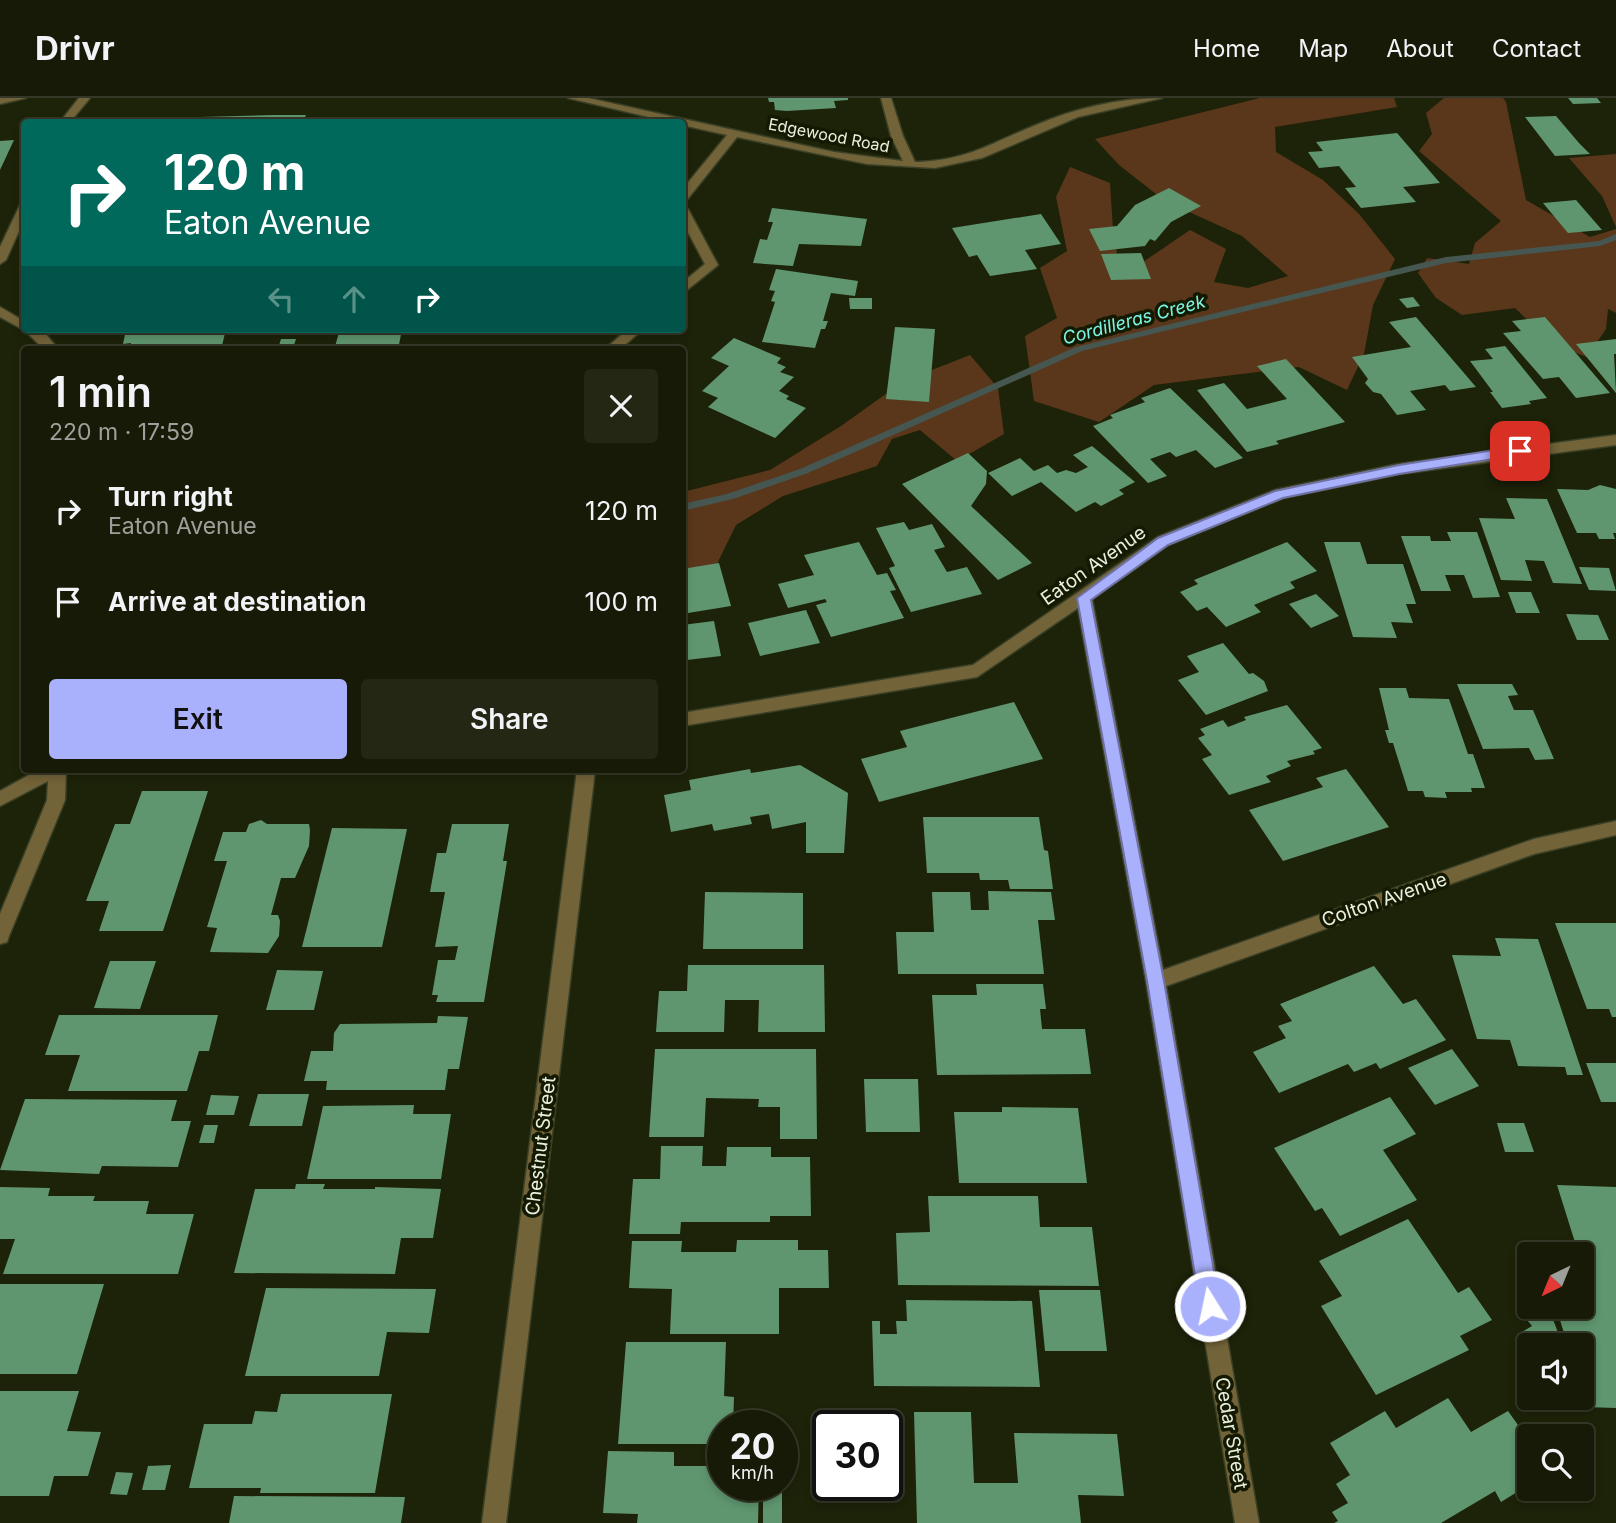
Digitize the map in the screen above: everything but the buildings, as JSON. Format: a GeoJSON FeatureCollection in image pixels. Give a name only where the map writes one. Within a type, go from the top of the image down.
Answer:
{"type":"FeatureCollection","features":[{"type":"Feature","properties":{"kind":"street"},"geometry":{"type":"LineString","coordinates":[[0,101],[21,98]]}},
{"type":"Feature","properties":{"kind":"street"},"geometry":{"type":"LineString","coordinates":[[66,119],[85,98]]}},
{"type":"Feature","properties":{"kind":"street","name":"Edgewood Road"},"geometry":{"type":"LineString","coordinates":[[573,98],[670,119]]}},
{"type":"Feature","properties":{"kind":"street"},"geometry":{"type":"LineString","coordinates":[[886,98],[897,136],[911,164]]}},
{"type":"Feature","properties":{"kind":"street","name":"Edgewood Road"},"geometry":{"type":"LineString","coordinates":[[686,123],[873,162],[937,164],[968,159],[1073,114],[1157,98]]}},
{"type":"Feature","properties":{"kind":"street"},"geometry":{"type":"LineString","coordinates":[[686,193],[734,133]]}},
{"type":"Feature","properties":{"kind":"street"},"geometry":{"type":"LineString","coordinates":[[0,260],[21,214]]}},
{"type":"Feature","properties":{"kind":"street"},"geometry":{"type":"LineString","coordinates":[[686,216],[712,264],[686,287]]}},
{"type":"Feature","properties":{"kind":"street"},"geometry":{"type":"LineString","coordinates":[[0,311],[21,324]]}},
{"type":"Feature","properties":{"kind":"street"},"geometry":{"type":"LineString","coordinates":[[36,333],[48,346]]}},
{"type":"Feature","properties":{"kind":"street"},"geometry":{"type":"LineString","coordinates":[[616,346],[631,333]]}},
{"type":"Feature","properties":{"kind":"street","name":"Eaton Avenue"},"geometry":{"type":"LineString","coordinates":[[686,719],[976,671],[1163,541],[1280,494],[1399,469],[1616,439]]}},
{"type":"Feature","properties":{"kind":"street","name":"Cedar Street"},"geometry":{"type":"LineString","coordinates":[[1084,598],[1156,981],[1247,1523]]}},
{"type":"Feature","properties":{"kind":"street"},"geometry":{"type":"LineString","coordinates":[[0,799],[49,773]]}},
{"type":"Feature","properties":{"kind":"street"},"geometry":{"type":"LineString","coordinates":[[0,936],[56,800],[55,773]]}},
{"type":"Feature","properties":{"kind":"street","name":"Chestnut Street"},"geometry":{"type":"LineString","coordinates":[[494,1523],[586,773]]}},
{"type":"Feature","properties":{"kind":"street","name":"Colton Avenue"},"geometry":{"type":"LineString","coordinates":[[1156,981],[1534,847],[1616,828]]}},
{"type":"Feature","properties":{"kind":"shaded area"},"geometry":{"type":"Polygon","coordinates":[[[1260,98],[1394,98],[1397,107],[1275,127],[1276,152],[1323,180],[1359,214],[1395,259],[1373,305],[1364,354],[1347,390],[1299,367],[1154,385],[1099,422],[1034,401],[1025,336],[1057,318],[1040,268],[1067,251],[1056,197],[1070,167],[1110,183],[1113,230],[1121,277],[1190,230],[1226,249],[1214,282],[1248,288],[1288,276],[1242,236],[1165,201],[1119,165],[1095,139],[1260,98]]]}},
{"type":"Feature","properties":{"kind":"shaded area"},"geometry":{"type":"Polygon","coordinates":[[[1444,98],[1503,98],[1526,200],[1590,237],[1616,229],[1616,313],[1608,309],[1606,329],[1587,357],[1552,344],[1515,308],[1462,315],[1436,298],[1418,273],[1427,258],[1469,264],[1475,243],[1501,221],[1419,151],[1432,134],[1426,113],[1444,98]]]}},
{"type":"Feature","properties":{"kind":"shaded area"},"geometry":{"type":"Polygon","coordinates":[[[1616,154],[1616,227],[1602,196],[1569,158],[1616,154]]]}},
{"type":"Feature","properties":{"kind":"shaded area"},"geometry":{"type":"Polygon","coordinates":[[[970,355],[998,388],[1004,434],[957,461],[920,430],[892,439],[877,466],[783,496],[736,525],[714,570],[686,575],[686,491],[770,470],[841,426],[904,381],[970,355]]]}},
{"type":"Feature","properties":{"kind":"waterway","name":"Cordilleras Creek"},"geometry":{"type":"LineString","coordinates":[[686,507],[729,497],[804,471],[1079,349],[1446,260],[1600,243],[1616,237]]}},
{"type":"Feature","properties":{"kind":"route"},"geometry":{"type":"LineString","coordinates":[[1210,1306],[1156,981],[1084,598],[1163,541],[1280,494],[1399,469],[1520,451]]}}]}
